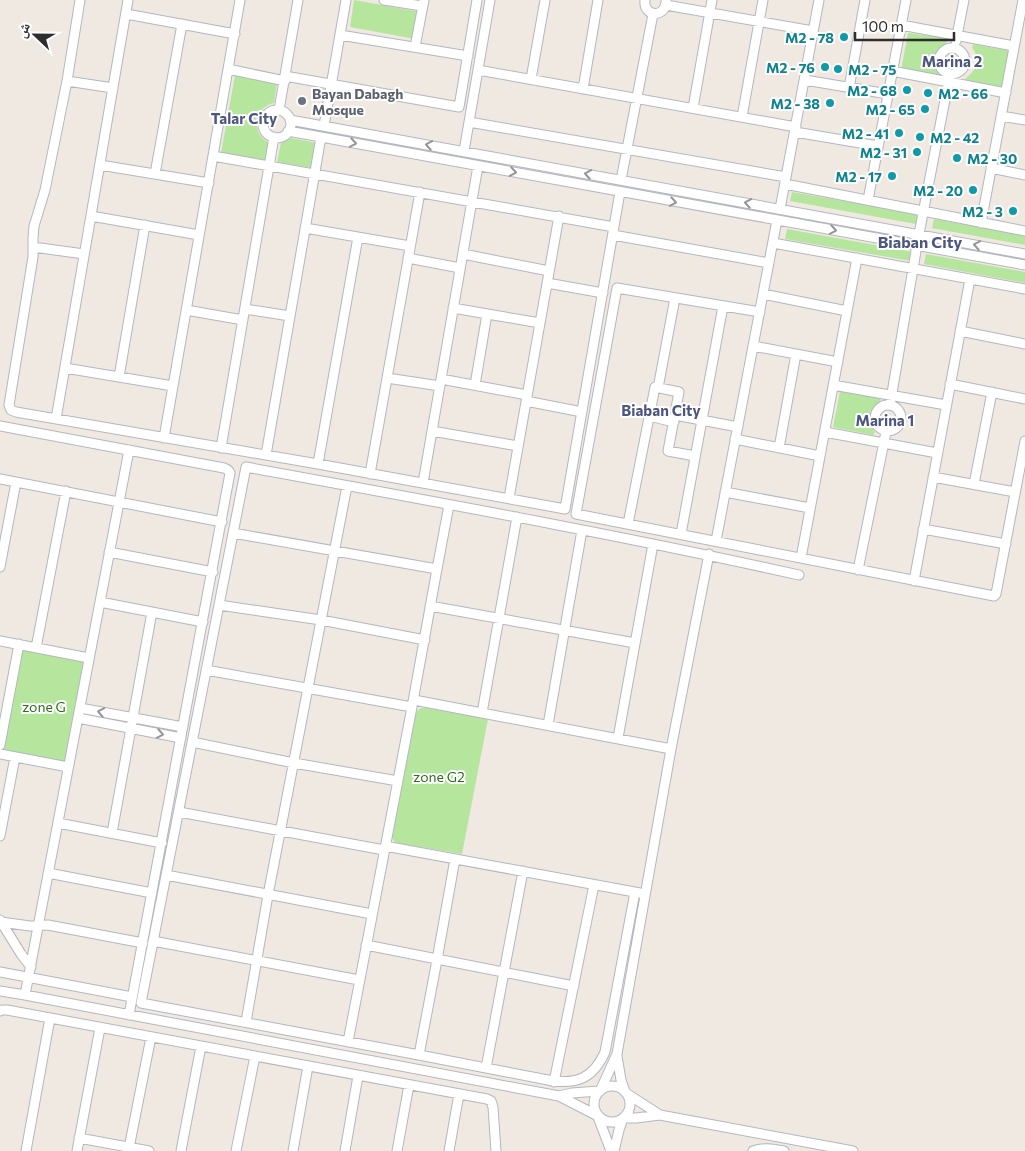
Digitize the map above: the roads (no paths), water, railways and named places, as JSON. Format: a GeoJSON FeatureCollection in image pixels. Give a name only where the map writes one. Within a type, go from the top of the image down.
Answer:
{"type":"FeatureCollection","features":[{"type":"Feature","properties":{"kind":"street"},"geometry":{"type":"LineString","coordinates":[[80,0],[45,190],[34,226],[33,257],[9,405],[11,410],[16,412],[565,509],[620,192]]}},
{"type":"Feature","properties":{"kind":"street"},"geometry":{"type":"LineString","coordinates":[[56,419],[128,0]]}},
{"type":"Feature","properties":{"kind":"street"},"geometry":{"type":"LineString","coordinates":[[164,438],[240,0]]}},
{"type":"Feature","properties":{"kind":"street"},"geometry":{"type":"LineString","coordinates":[[279,110],[298,0]]}},
{"type":"Feature","properties":{"kind":"street"},"geometry":{"type":"LineString","coordinates":[[324,126],[346,0]]}},
{"type":"Feature","properties":{"kind":"street"},"geometry":{"type":"LineString","coordinates":[[384,0],[423,3],[415,47]]}},
{"type":"Feature","properties":{"kind":"street"},"geometry":{"type":"LineString","coordinates":[[228,69],[331,84],[459,107],[477,0]]}},
{"type":"Feature","properties":{"kind":"street"},"geometry":{"type":"LineString","coordinates":[[464,152],[490,0]]}},
{"type":"Feature","properties":{"kind":"street"},"geometry":{"type":"LineString","coordinates":[[531,79],[545,0]]}},
{"type":"Feature","properties":{"kind":"street"},"geometry":{"type":"LineString","coordinates":[[583,89],[598,0]]}},
{"type":"Feature","properties":{"kind":"street"},"geometry":{"type":"LineString","coordinates":[[642,0],[653,14],[660,13],[665,8],[666,2],[759,22],[814,31]]}},
{"type":"Feature","properties":{"kind":"street"},"geometry":{"type":"LineString","coordinates":[[693,108],[712,0]]}},
{"type":"Feature","properties":{"kind":"street"},"geometry":{"type":"LineString","coordinates":[[742,117],[763,0]]}},
{"type":"Feature","properties":{"kind":"street"},"geometry":{"type":"LineString","coordinates":[[780,209],[820,0]]}},
{"type":"Feature","properties":{"kind":"street"},"geometry":{"type":"LineString","coordinates":[[849,88],[865,0]]}},
{"type":"Feature","properties":{"kind":"street"},"geometry":{"type":"LineString","coordinates":[[868,200],[901,25],[903,0]]}},
{"type":"Feature","properties":{"kind":"street"},"geometry":{"type":"LineString","coordinates":[[954,48],[964,0]]}},
{"type":"Feature","properties":{"kind":"street"},"geometry":{"type":"LineString","coordinates":[[981,222],[1014,46],[1022,24],[1023,0]]}},
{"type":"Feature","properties":{"kind":"street"},"geometry":{"type":"LineString","coordinates":[[126,14],[235,34]]}},
{"type":"Feature","properties":{"kind":"street"},"geometry":{"type":"LineString","coordinates":[[621,180],[653,14]]}},
{"type":"Feature","properties":{"kind":"street"},"geometry":{"type":"LineString","coordinates":[[155,174],[182,24]]}},
{"type":"Feature","properties":{"kind":"street"},"geometry":{"type":"LineString","coordinates":[[901,25],[1014,46]]}},
{"type":"Feature","properties":{"kind":"street"},"geometry":{"type":"LineString","coordinates":[[340,35],[468,56]]}},
{"type":"Feature","properties":{"kind":"street"},"geometry":{"type":"LineString","coordinates":[[919,234],[949,78],[961,71],[965,64],[962,52],[954,48],[946,49],[942,52],[938,60],[941,69],[949,78]]}},
{"type":"Feature","properties":{"kind":"street"},"geometry":{"type":"LineString","coordinates":[[478,70],[742,117],[878,146]]}},
{"type":"Feature","properties":{"kind":"street"},"geometry":{"type":"LineString","coordinates":[[892,71],[949,78],[1006,93]]}},
{"type":"Feature","properties":{"kind":"street"},"geometry":{"type":"LineString","coordinates":[[805,80],[888,94]]}},
{"type":"Feature","properties":{"kind":"street"},"geometry":{"type":"LineString","coordinates":[[66,81],[113,88]]}},
{"type":"Feature","properties":{"kind":"street"},"geometry":{"type":"LineString","coordinates":[[279,110],[287,115],[290,120],[288,132],[281,137],[274,137],[266,131],[264,123],[270,112],[279,110]]}},
{"type":"Feature","properties":{"kind":"street"},"geometry":{"type":"LineString","coordinates":[[1001,116],[1025,120]]}},
{"type":"Feature","properties":{"kind":"street"},"geometry":{"type":"LineString","coordinates":[[290,120],[1025,254]]}},
{"type":"Feature","properties":{"kind":"street"},"geometry":{"type":"LineString","coordinates":[[469,122],[627,149],[786,180],[868,200],[1025,231]]}},
{"type":"Feature","properties":{"kind":"street"},"geometry":{"type":"LineString","coordinates":[[288,132],[1025,265]]}},
{"type":"Feature","properties":{"kind":"street"},"geometry":{"type":"LineString","coordinates":[[221,448],[274,137]]}},
{"type":"Feature","properties":{"kind":"street"},"geometry":{"type":"LineString","coordinates":[[266,455],[321,137]]}},
{"type":"Feature","properties":{"kind":"street"},"geometry":{"type":"LineString","coordinates":[[213,156],[559,216],[614,231],[769,263]]}},
{"type":"Feature","properties":{"kind":"street"},"geometry":{"type":"LineString","coordinates":[[100,165],[208,183]]}},
{"type":"Feature","properties":{"kind":"street"},"geometry":{"type":"LineString","coordinates":[[423,483],[478,166]]}},
{"type":"Feature","properties":{"kind":"street"},"geometry":{"type":"LineString","coordinates":[[549,179],[552,168]]}},
{"type":"Feature","properties":{"kind":"street"},"geometry":{"type":"LineString","coordinates":[[991,168],[1025,174]]}},
{"type":"Feature","properties":{"kind":"street"},"geometry":{"type":"LineString","coordinates":[[370,474],[420,192]]}},
{"type":"Feature","properties":{"kind":"street"},"geometry":{"type":"LineString","coordinates":[[91,216],[200,235]]}},
{"type":"Feature","properties":{"kind":"street"},"geometry":{"type":"LineString","coordinates":[[509,498],[559,216]]}},
{"type":"Feature","properties":{"kind":"street"},"geometry":{"type":"LineString","coordinates":[[716,541],[777,220]]}},
{"type":"Feature","properties":{"kind":"street"},"geometry":{"type":"LineString","coordinates":[[119,377],[145,225]]}},
{"type":"Feature","properties":{"kind":"street"},"geometry":{"type":"LineString","coordinates":[[864,236],[866,225]]}},
{"type":"Feature","properties":{"kind":"street"},"geometry":{"type":"LineString","coordinates":[[306,228],[410,246]]}},
{"type":"Feature","properties":{"kind":"street"},"geometry":{"type":"LineString","coordinates":[[318,464],[358,237]]}},
{"type":"Feature","properties":{"kind":"street"},"geometry":{"type":"LineString","coordinates":[[773,242],[1025,289]]}},
{"type":"Feature","properties":{"kind":"street"},"geometry":{"type":"LineString","coordinates":[[891,400],[898,409],[902,421],[894,431],[886,432],[880,430],[875,418],[876,413],[882,406],[891,400],[917,246]]}},
{"type":"Feature","properties":{"kind":"street"},"geometry":{"type":"LineString","coordinates":[[33,247],[84,254]]}},
{"type":"Feature","properties":{"kind":"street"},"geometry":{"type":"LineString","coordinates":[[463,254],[550,272]]}},
{"type":"Feature","properties":{"kind":"street"},"geometry":{"type":"LineString","coordinates":[[408,258],[460,268]]}},
{"type":"Feature","properties":{"kind":"street"},"geometry":{"type":"LineString","coordinates":[[801,558],[857,258]]}},
{"type":"Feature","properties":{"kind":"street"},"geometry":{"type":"LineString","coordinates":[[914,581],[970,279]]}},
{"type":"Feature","properties":{"kind":"street"},"geometry":{"type":"LineString","coordinates":[[547,283],[603,293]]}},
{"type":"Feature","properties":{"kind":"street"},"geometry":{"type":"LineString","coordinates":[[760,312],[617,288],[576,514],[994,596],[996,594],[1025,441]]}},
{"type":"Feature","properties":{"kind":"street"},"geometry":{"type":"LineString","coordinates":[[763,294],[847,311]]}},
{"type":"Feature","properties":{"kind":"street"},"geometry":{"type":"LineString","coordinates":[[658,388],[675,298]]}},
{"type":"Feature","properties":{"kind":"street"},"geometry":{"type":"LineString","coordinates":[[681,534],[723,306]]}},
{"type":"Feature","properties":{"kind":"street"},"geometry":{"type":"LineString","coordinates":[[453,308],[540,323]]}},
{"type":"Feature","properties":{"kind":"street"},"geometry":{"type":"LineString","coordinates":[[245,309],[290,316]]}},
{"type":"Feature","properties":{"kind":"street"},"geometry":{"type":"LineString","coordinates":[[186,310],[243,320]]}},
{"type":"Feature","properties":{"kind":"street"},"geometry":{"type":"LineString","coordinates":[[475,386],[487,314]]}},
{"type":"Feature","properties":{"kind":"street"},"geometry":{"type":"LineString","coordinates":[[960,331],[1025,344]]}},
{"type":"Feature","properties":{"kind":"street"},"geometry":{"type":"LineString","coordinates":[[753,346],[838,362]]}},
{"type":"Feature","properties":{"kind":"street"},"geometry":{"type":"LineString","coordinates":[[779,448],[796,354]]}},
{"type":"Feature","properties":{"kind":"street"},"geometry":{"type":"LineString","coordinates":[[65,368],[173,386]]}},
{"type":"Feature","properties":{"kind":"street"},"geometry":{"type":"LineString","coordinates":[[387,378],[475,386],[582,412]]}},
{"type":"Feature","properties":{"kind":"street"},"geometry":{"type":"LineString","coordinates":[[833,384],[891,400],[946,405]]}},
{"type":"Feature","properties":{"kind":"street"},"geometry":{"type":"LineString","coordinates":[[950,384],[1025,399]]}},
{"type":"Feature","properties":{"kind":"street"},"geometry":{"type":"LineString","coordinates":[[628,524],[655,387],[679,392],[668,451],[695,456]]}},
{"type":"Feature","properties":{"kind":"street"},"geometry":{"type":"LineString","coordinates":[[974,484],[992,392]]}},
{"type":"Feature","properties":{"kind":"street"},"geometry":{"type":"LineString","coordinates":[[649,416],[702,420],[738,427]]}},
{"type":"Feature","properties":{"kind":"street"},"geometry":{"type":"LineString","coordinates":[[0,426],[224,468],[230,474],[129,1015]]}},
{"type":"Feature","properties":{"kind":"street"},"geometry":{"type":"LineString","coordinates":[[432,431],[518,446]]}},
{"type":"Feature","properties":{"kind":"street"},"geometry":{"type":"LineString","coordinates":[[824,432],[937,453]]}},
{"type":"Feature","properties":{"kind":"street"},"geometry":{"type":"LineString","coordinates":[[858,570],[886,432]]}},
{"type":"Feature","properties":{"kind":"street"},"geometry":{"type":"LineString","coordinates":[[736,440],[820,456]]}},
{"type":"Feature","properties":{"kind":"street"},"geometry":{"type":"LineString","coordinates":[[25,995],[129,450]]}},
{"type":"Feature","properties":{"kind":"street"},"geometry":{"type":"LineString","coordinates":[[635,892],[606,1052],[594,1071],[583,1078],[570,1082],[554,1082],[418,1054],[141,1003],[246,467],[709,554],[799,575]]}},
{"type":"Feature","properties":{"kind":"street"},"geometry":{"type":"LineString","coordinates":[[933,477],[1016,492]]}},
{"type":"Feature","properties":{"kind":"street"},"geometry":{"type":"LineString","coordinates":[[0,479],[222,522]]}},
{"type":"Feature","properties":{"kind":"street"},"geometry":{"type":"LineString","coordinates":[[0,567],[16,482]]}},
{"type":"Feature","properties":{"kind":"street"},"geometry":{"type":"LineString","coordinates":[[246,1022],[268,895],[347,486]]}},
{"type":"Feature","properties":{"kind":"street"},"geometry":{"type":"LineString","coordinates":[[36,648],[66,491]]}},
{"type":"Feature","properties":{"kind":"street"},"geometry":{"type":"LineString","coordinates":[[725,492],[810,508]]}},
{"type":"Feature","properties":{"kind":"street"},"geometry":{"type":"LineString","coordinates":[[348,1042],[449,505]]}},
{"type":"Feature","properties":{"kind":"street"},"geometry":{"type":"LineString","coordinates":[[482,713],[516,517]]}},
{"type":"Feature","properties":{"kind":"street"},"geometry":{"type":"LineString","coordinates":[[923,529],[1006,544]]}},
{"type":"Feature","properties":{"kind":"street"},"geometry":{"type":"LineString","coordinates":[[548,725],[582,530]]}},
{"type":"Feature","properties":{"kind":"street"},"geometry":{"type":"LineString","coordinates":[[233,533],[437,569]]}},
{"type":"Feature","properties":{"kind":"street"},"geometry":{"type":"LineString","coordinates":[[618,738],[653,544]]}},
{"type":"Feature","properties":{"kind":"street"},"geometry":{"type":"LineString","coordinates":[[109,552],[213,572]]}},
{"type":"Feature","properties":{"kind":"street"},"geometry":{"type":"LineString","coordinates":[[612,1151],[623,1118],[630,1106],[618,1067],[617,1054],[671,749],[709,554]]}},
{"type":"Feature","properties":{"kind":"street"},"geometry":{"type":"LineString","coordinates":[[100,602],[203,622]]}},
{"type":"Feature","properties":{"kind":"street"},"geometry":{"type":"LineString","coordinates":[[219,604],[321,620],[425,640]]}},
{"type":"Feature","properties":{"kind":"street"},"geometry":{"type":"LineString","coordinates":[[430,606],[635,642]]}},
{"type":"Feature","properties":{"kind":"street"},"geometry":{"type":"LineString","coordinates":[[112,833],[152,612]]}},
{"type":"Feature","properties":{"kind":"street"},"geometry":{"type":"LineString","coordinates":[[0,641],[89,658]]}},
{"type":"Feature","properties":{"kind":"street"},"geometry":{"type":"LineString","coordinates":[[0,745],[19,644]]}},
{"type":"Feature","properties":{"kind":"street"},"geometry":{"type":"LineString","coordinates":[[206,670],[309,688],[482,713],[671,749]]}},
{"type":"Feature","properties":{"kind":"street"},"geometry":{"type":"LineString","coordinates":[[80,708],[183,728]]}},
{"type":"Feature","properties":{"kind":"street"},"geometry":{"type":"LineString","coordinates":[[78,718],[181,738]]}},
{"type":"Feature","properties":{"kind":"street"},"geometry":{"type":"LineString","coordinates":[[192,742],[294,763],[398,781]]}},
{"type":"Feature","properties":{"kind":"street"},"geometry":{"type":"LineString","coordinates":[[0,754],[68,767]]}},
{"type":"Feature","properties":{"kind":"street"},"geometry":{"type":"LineString","coordinates":[[0,836],[15,757]]}},
{"type":"Feature","properties":{"kind":"street"},"geometry":{"type":"LineString","coordinates":[[179,812],[281,832],[455,859],[645,894]]}},
{"type":"Feature","properties":{"kind":"street"},"geometry":{"type":"LineString","coordinates":[[58,823],[162,843]]}},
{"type":"Feature","properties":{"kind":"street"},"geometry":{"type":"LineString","coordinates":[[418,1054],[455,859]]}},
{"type":"Feature","properties":{"kind":"street"},"geometry":{"type":"LineString","coordinates":[[486,1068],[523,872]]}},
{"type":"Feature","properties":{"kind":"street"},"geometry":{"type":"LineString","coordinates":[[48,873],[152,893]]}},
{"type":"Feature","properties":{"kind":"street"},"geometry":{"type":"LineString","coordinates":[[166,875],[372,914]]}},
{"type":"Feature","properties":{"kind":"street"},"geometry":{"type":"LineString","coordinates":[[554,1082],[594,885]]}},
{"type":"Feature","properties":{"kind":"street"},"geometry":{"type":"LineString","coordinates":[[1,921],[30,926],[48,925],[143,943]]}},
{"type":"Feature","properties":{"kind":"street"},"geometry":{"type":"LineString","coordinates":[[1,921],[31,967]]}},
{"type":"Feature","properties":{"kind":"street"},"geometry":{"type":"LineString","coordinates":[[153,941],[359,980]]}},
{"type":"Feature","properties":{"kind":"street"},"geometry":{"type":"LineString","coordinates":[[366,946],[574,986]]}},
{"type":"Feature","properties":{"kind":"street"},"geometry":{"type":"LineString","coordinates":[[0,972],[132,998]]}},
{"type":"Feature","properties":{"kind":"street"},"geometry":{"type":"LineString","coordinates":[[0,992],[25,995],[559,1096],[610,1122],[623,1118],[660,1115],[853,1151]]}},
{"type":"Feature","properties":{"kind":"street"},"geometry":{"type":"LineString","coordinates":[[0,1012],[7,1010],[486,1099],[490,1101],[493,1108],[496,1151]]}},
{"type":"Feature","properties":{"kind":"street"},"geometry":{"type":"LineString","coordinates":[[26,1151],[50,1018]]}},
{"type":"Feature","properties":{"kind":"street"},"geometry":{"type":"LineString","coordinates":[[77,1151],[100,1028]]}},
{"type":"Feature","properties":{"kind":"street"},"geometry":{"type":"LineString","coordinates":[[130,1148],[151,1037]]}},
{"type":"Feature","properties":{"kind":"street"},"geometry":{"type":"LineString","coordinates":[[181,1151],[201,1046]]}},
{"type":"Feature","properties":{"kind":"street"},"geometry":{"type":"LineString","coordinates":[[600,1091],[617,1054]]}},
{"type":"Feature","properties":{"kind":"street"},"geometry":{"type":"LineString","coordinates":[[236,1151],[255,1056]]}},
{"type":"Feature","properties":{"kind":"street"},"geometry":{"type":"LineString","coordinates":[[293,1151],[308,1066]]}},
{"type":"Feature","properties":{"kind":"street"},"geometry":{"type":"LineString","coordinates":[[345,1151],[358,1076]]}},
{"type":"Feature","properties":{"kind":"street"},"geometry":{"type":"LineString","coordinates":[[397,1151],[409,1085]]}},
{"type":"Feature","properties":{"kind":"street"},"geometry":{"type":"LineString","coordinates":[[612,1151],[594,1103],[596,1094],[600,1091],[611,1086],[618,1088],[660,1115]]}},
{"type":"Feature","properties":{"kind":"street"},"geometry":{"type":"LineString","coordinates":[[559,1096],[600,1091]]}},
{"type":"Feature","properties":{"kind":"street"},"geometry":{"type":"LineString","coordinates":[[449,1151],[459,1094]]}},
{"type":"Feature","properties":{"kind":"street"},"geometry":{"type":"LineString","coordinates":[[80,1138],[149,1151]]}},
{"type":"Feature","properties":{"kind":"street"},"geometry":{"type":"LineString","coordinates":[[753,1151],[766,1148],[784,1151]]}},
{"type":"Feature","properties":{"kind":"place","name":"M2 - 78"},"geometry":{"type":"Point","coordinates":[844,37]}},
{"type":"Feature","properties":{"kind":"place","name":"M2 - 76"},"geometry":{"type":"Point","coordinates":[825,67]}},
{"type":"Feature","properties":{"kind":"place","name":"M2 - 75"},"geometry":{"type":"Point","coordinates":[838,69]}},
{"type":"Feature","properties":{"kind":"place","name":"M2 - 68"},"geometry":{"type":"Point","coordinates":[907,90]}},
{"type":"Feature","properties":{"kind":"place","name":"M2 - 66"},"geometry":{"type":"Point","coordinates":[928,93]}},
{"type":"Feature","properties":{"kind":"place","name":"Bayan Dabagh Mosque"},"geometry":{"type":"Point","coordinates":[302,101]}},
{"type":"Feature","properties":{"kind":"place","name":"M2 - 38"},"geometry":{"type":"Point","coordinates":[830,103]}},
{"type":"Feature","properties":{"kind":"place","name":"M2 - 65"},"geometry":{"type":"Point","coordinates":[925,109]}},
{"type":"Feature","properties":{"kind":"place","name":"M2 - 41"},"geometry":{"type":"Point","coordinates":[899,133]}},
{"type":"Feature","properties":{"kind":"place","name":"M2 - 42"},"geometry":{"type":"Point","coordinates":[920,137]}},
{"type":"Feature","properties":{"kind":"place","name":"M2 - 31"},"geometry":{"type":"Point","coordinates":[917,152]}},
{"type":"Feature","properties":{"kind":"place","name":"M2 - 30"},"geometry":{"type":"Point","coordinates":[957,158]}},
{"type":"Feature","properties":{"kind":"place","name":"M2 - 17"},"geometry":{"type":"Point","coordinates":[892,176]}},
{"type":"Feature","properties":{"kind":"place","name":"M2 - 20"},"geometry":{"type":"Point","coordinates":[973,190]}},
{"type":"Feature","properties":{"kind":"place","name":"M2 - 3"},"geometry":{"type":"Point","coordinates":[1013,211]}},
{"type":"Feature","properties":{"kind":"district","name":"Marina 2"},"geometry":{"type":"Point","coordinates":[952,61]}},
{"type":"Feature","properties":{"kind":"district","name":"Talar City"},"geometry":{"type":"Point","coordinates":[244,118]}},
{"type":"Feature","properties":{"kind":"district","name":"Biaban City"},"geometry":{"type":"Point","coordinates":[920,241]}},
{"type":"Feature","properties":{"kind":"district","name":"Biaban City"},"geometry":{"type":"Point","coordinates":[661,410]}},
{"type":"Feature","properties":{"kind":"district","name":"Marina 1"},"geometry":{"type":"Point","coordinates":[885,420]}},
{"type":"Feature","properties":{"kind":"park label","name":"zone G"},"geometry":{"type":"Point","coordinates":[44,706]}},
{"type":"Feature","properties":{"kind":"park label","name":"zone G2"},"geometry":{"type":"Point","coordinates":[439,776]}}]}
